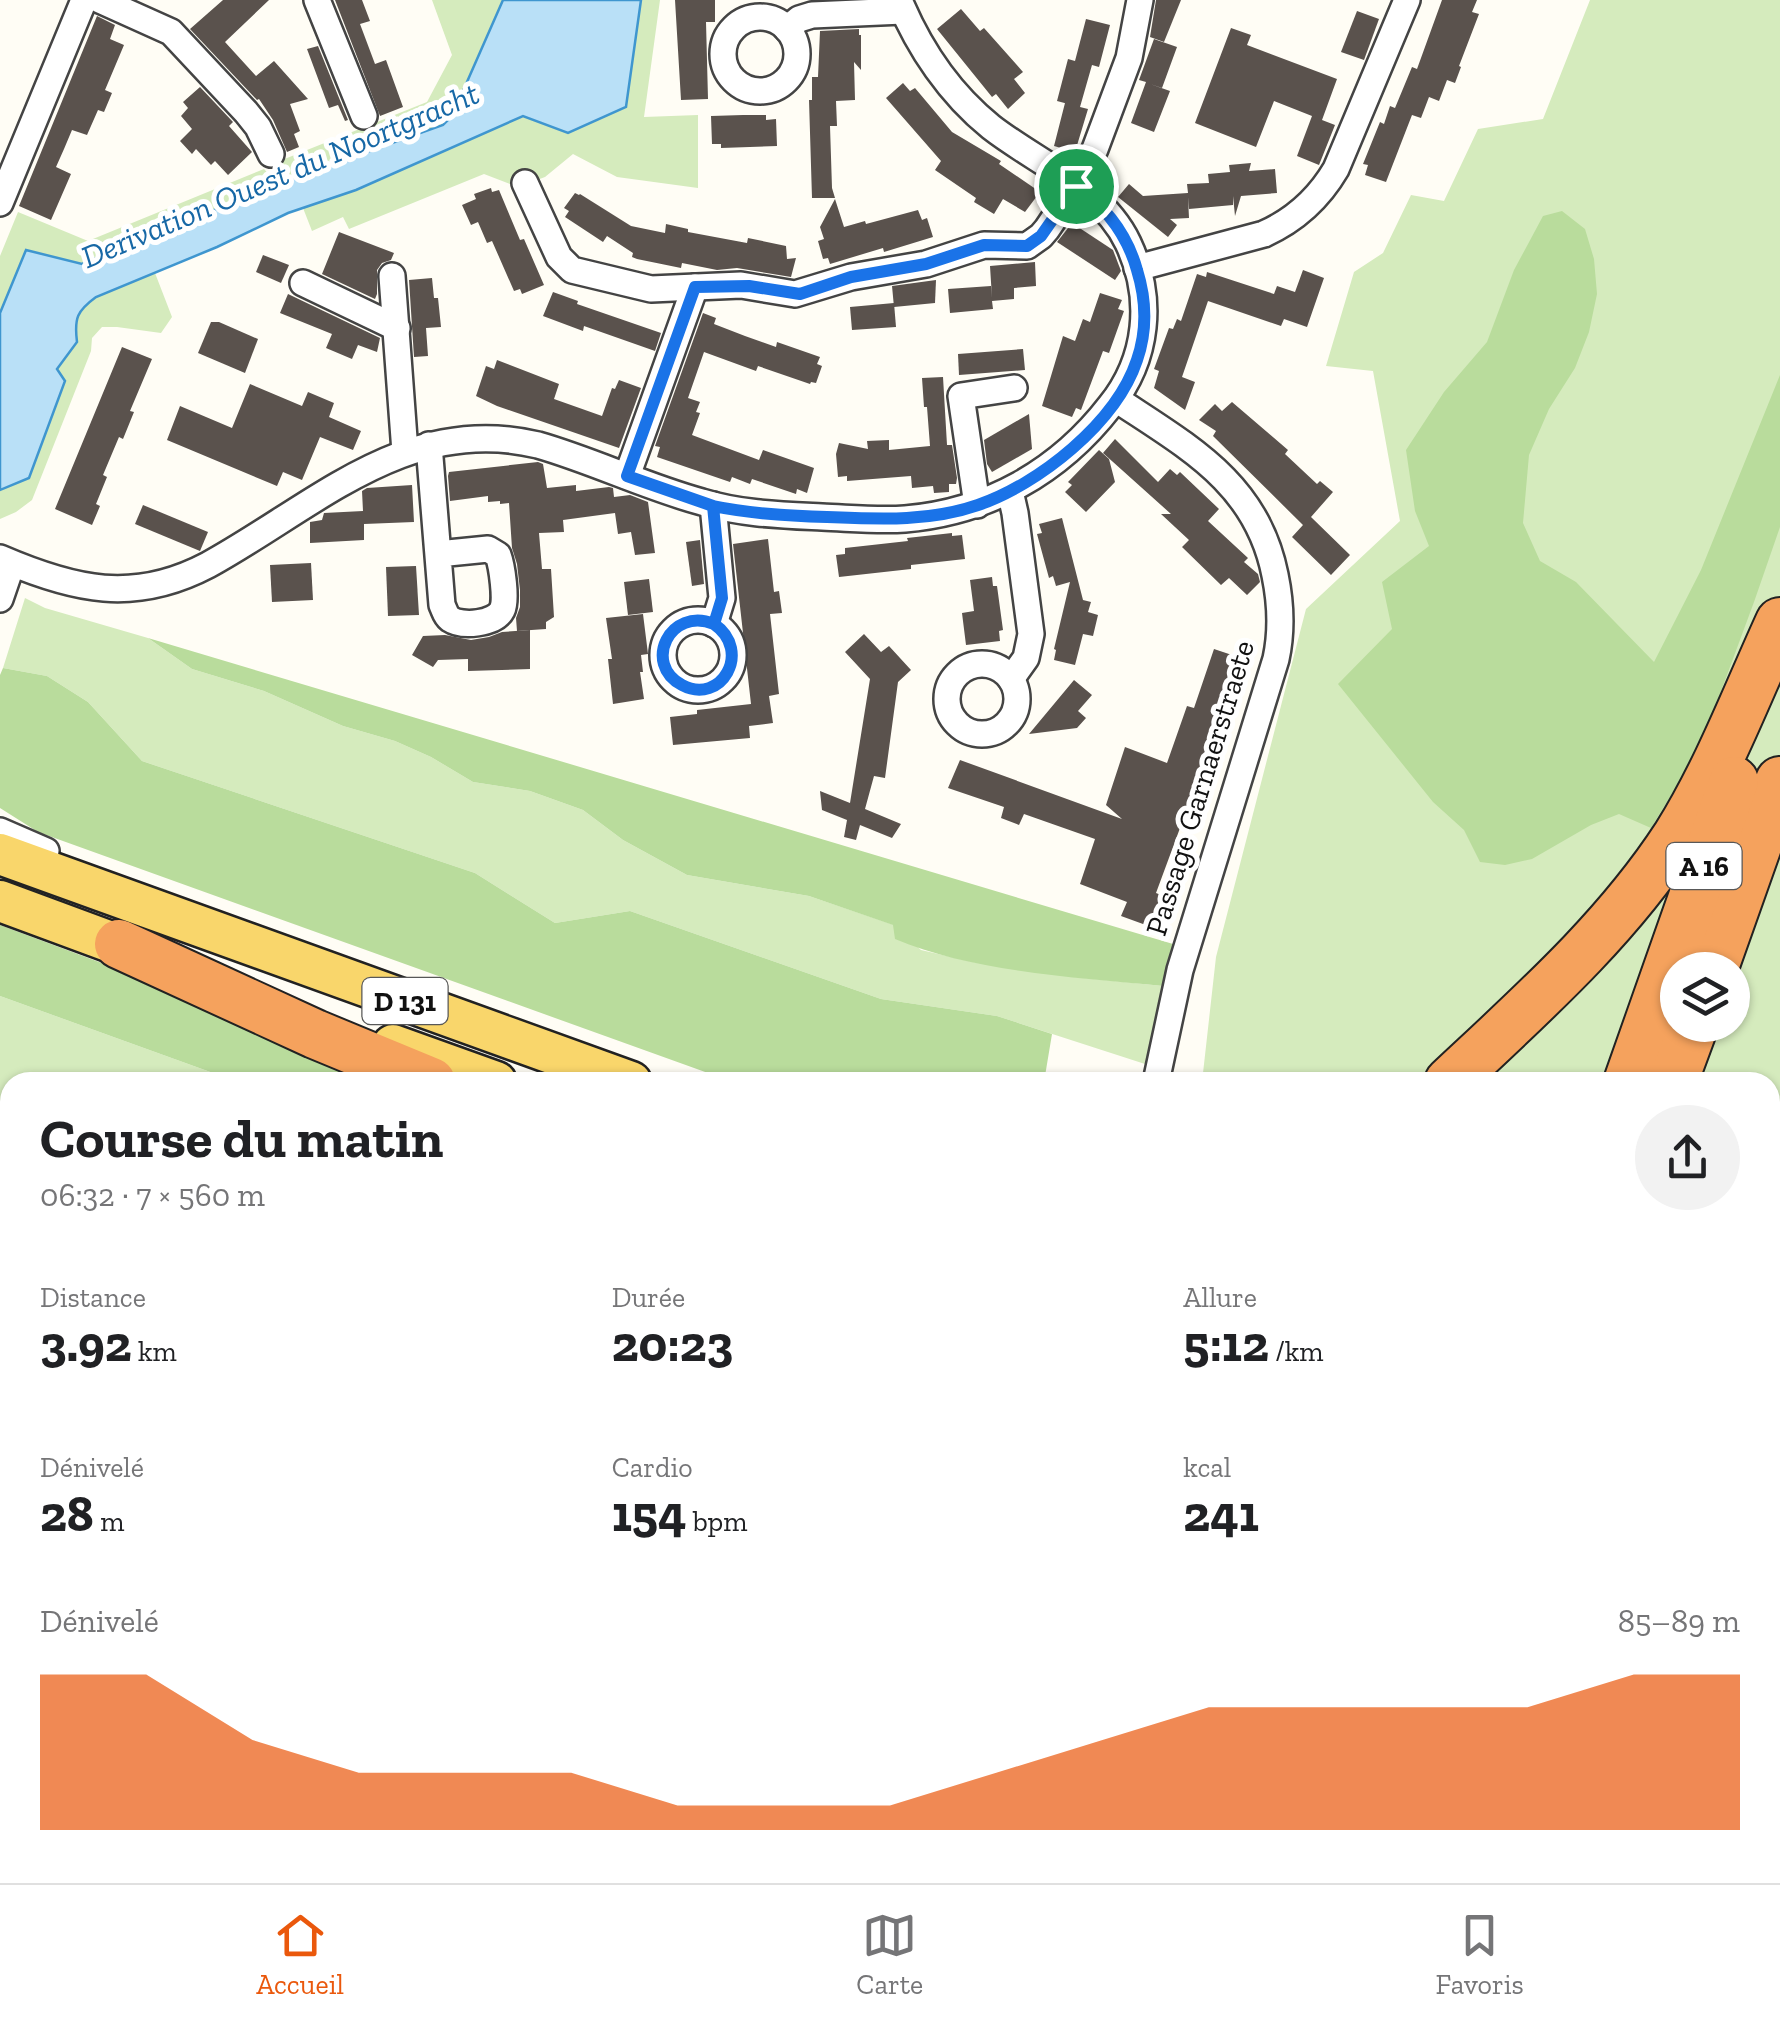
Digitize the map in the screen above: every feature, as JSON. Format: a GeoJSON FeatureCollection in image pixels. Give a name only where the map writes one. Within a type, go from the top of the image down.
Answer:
{"type":"FeatureCollection","features":[{"type":"Feature","properties":{"kind":"highway"},"geometry":{"type":"LineString","coordinates":[[1459,1072],[1580,956],[1658,865],[1706,785],[1780,622]]}},
{"type":"Feature","properties":{"kind":"highway","name":"A 16"},"geometry":{"type":"LineString","coordinates":[[1632,1072],[1780,650]]}},
{"type":"Feature","properties":{"kind":"highway","name":"A 16"},"geometry":{"type":"LineString","coordinates":[[1719,952],[1780,781]]}},
{"type":"Feature","properties":{"kind":"highway"},"geometry":{"type":"LineString","coordinates":[[1733,952],[1764,825]]}},
{"type":"Feature","properties":{"kind":"highway"},"geometry":{"type":"LineString","coordinates":[[119,944],[407,1072]]}},
{"type":"Feature","properties":{"kind":"highway"},"geometry":{"type":"LineString","coordinates":[[1677,1072],[1688,1042]]}},
{"type":"Feature","properties":{"kind":"highway"},"geometry":{"type":"LineString","coordinates":[[1697,1072],[1707,1042]]}},
{"type":"Feature","properties":{"kind":"main road","name":"D 131"},"geometry":{"type":"LineString","coordinates":[[0,854],[603,1072]]}},
{"type":"Feature","properties":{"kind":"main road","name":"D 131"},"geometry":{"type":"LineString","coordinates":[[0,901],[469,1072]]}},
{"type":"Feature","properties":{"kind":"street"},"geometry":{"type":"LineString","coordinates":[[0,203],[84,0]]}},
{"type":"Feature","properties":{"kind":"street"},"geometry":{"type":"LineString","coordinates":[[100,0],[171,32],[246,112],[271,154]]}},
{"type":"Feature","properties":{"kind":"street"},"geometry":{"type":"LineString","coordinates":[[317,0],[364,116]]}},
{"type":"Feature","properties":{"kind":"street"},"geometry":{"type":"LineString","coordinates":[[525,183],[562,262],[572,270],[651,290],[749,286],[800,294],[851,277],[926,264],[984,245],[1027,246],[1041,236],[1076,186],[1095,149],[1132,49],[1140,0]]}},
{"type":"Feature","properties":{"kind":"street"},"geometry":{"type":"LineString","coordinates":[[1137,268],[1264,234],[1309,204],[1336,169],[1408,0]]}},
{"type":"Feature","properties":{"kind":"street"},"geometry":{"type":"LineString","coordinates":[[0,599],[6,561],[45,577],[99,589],[167,582],[225,556],[367,468],[417,448],[489,439],[528,442],[713,506],[776,515],[881,520],[933,515],[977,505],[1040,472],[1087,433],[1116,400],[1132,372],[1143,336],[1143,295],[1129,246],[1112,218],[1076,186],[1002,135],[967,105],[931,61],[901,5],[812,15],[788,29]]}},
{"type":"Feature","properties":{"kind":"street"},"geometry":{"type":"LineString","coordinates":[[392,276],[397,328],[438,554]]}},
{"type":"Feature","properties":{"kind":"street"},"geometry":{"type":"LineString","coordinates":[[303,283],[397,328]]}},
{"type":"Feature","properties":{"kind":"street"},"geometry":{"type":"LineString","coordinates":[[627,476],[695,287]]}},
{"type":"Feature","properties":{"kind":"street"},"geometry":{"type":"LineString","coordinates":[[977,505],[961,396],[1014,388]]}},
{"type":"Feature","properties":{"kind":"street","name":"Passage Garnaerstraete"},"geometry":{"type":"LineString","coordinates":[[1116,400],[1192,450],[1241,496],[1266,543],[1280,614],[1276,659],[1180,970],[1158,1072]]}},
{"type":"Feature","properties":{"kind":"street"},"geometry":{"type":"LineString","coordinates":[[1010,491],[1031,634],[1026,658],[1011,679]]}},
{"type":"Feature","properties":{"kind":"street"},"geometry":{"type":"LineString","coordinates":[[713,506],[722,598],[714,624]]}},
{"type":"Feature","properties":{"kind":"street"},"geometry":{"type":"LineString","coordinates":[[0,831],[180,919]]}},
{"type":"Feature","properties":{"kind":"green space"},"geometry":{"type":"Polygon","coordinates":[[[432,0],[503,0],[452,116],[444,125],[289,179],[282,160],[427,102],[452,55],[432,0]]]}},
{"type":"Feature","properties":{"kind":"green space"},"geometry":{"type":"Polygon","coordinates":[[[641,0],[660,0],[644,117],[698,115],[698,188],[617,177],[573,154],[545,177],[518,187],[484,174],[349,229],[343,217],[312,231],[303,208],[356,190],[523,116],[568,133],[626,107],[641,0]]]}},
{"type":"Feature","properties":{"kind":"green space"},"geometry":{"type":"Polygon","coordinates":[[[1590,0],[1780,0],[1780,1072],[1203,1072],[1216,957],[1306,609],[1400,521],[1373,371],[1326,366],[1354,272],[1383,253],[1411,195],[1444,201],[1478,129],[1543,119],[1590,0]]]}},
{"type":"Feature","properties":{"kind":"green space"},"geometry":{"type":"Polygon","coordinates":[[[264,169],[278,184],[82,264],[26,250],[0,313],[0,256],[18,212],[88,241],[264,169]]]}},
{"type":"Feature","properties":{"kind":"green space"},"geometry":{"type":"Polygon","coordinates":[[[1562,211],[1585,229],[1594,259],[1597,294],[1589,332],[1575,368],[1549,409],[1529,455],[1523,523],[1540,561],[1576,582],[1654,662],[1701,570],[1780,375],[1780,527],[1700,748],[1651,828],[1619,814],[1591,825],[1532,859],[1505,865],[1480,862],[1464,830],[1433,802],[1338,684],[1392,629],[1382,582],[1429,546],[1415,511],[1406,450],[1444,392],[1487,342],[1514,270],[1543,216],[1562,211]]]}},
{"type":"Feature","properties":{"kind":"green space"},"geometry":{"type":"Polygon","coordinates":[[[155,273],[172,317],[161,333],[102,327],[92,338],[91,351],[32,500],[0,519],[0,490],[29,478],[65,381],[57,369],[77,342],[80,310],[104,293],[155,273]]]}},
{"type":"Feature","properties":{"kind":"green space"},"geometry":{"type":"Polygon","coordinates":[[[25,598],[45,608],[148,638],[192,669],[264,691],[343,726],[395,741],[473,782],[530,791],[583,810],[623,840],[687,875],[809,896],[894,925],[921,950],[973,962],[1163,986],[1145,1064],[997,1016],[881,999],[630,911],[555,923],[475,873],[142,761],[88,702],[47,676],[3,668],[25,598]]]}},
{"type":"Feature","properties":{"kind":"green space"},"geometry":{"type":"Polygon","coordinates":[[[148,638],[1173,944],[1163,986],[1027,972],[958,959],[895,939],[893,925],[809,896],[687,875],[623,840],[583,810],[530,791],[473,782],[395,741],[343,726],[264,691],[192,669],[148,638]]]}},
{"type":"Feature","properties":{"kind":"green space"},"geometry":{"type":"Polygon","coordinates":[[[3,668],[47,676],[88,702],[142,761],[475,873],[555,923],[630,911],[881,999],[997,1016],[1052,1034],[1046,1072],[705,1072],[38,832],[0,808],[3,668]]]}},
{"type":"Feature","properties":{"kind":"green space"},"geometry":{"type":"Polygon","coordinates":[[[0,925],[387,1072],[210,1072],[0,996],[0,925]]]}},
{"type":"Feature","properties":{"kind":"green space"},"geometry":{"type":"Polygon","coordinates":[[[0,996],[210,1072],[0,1072],[0,996]]]}},
{"type":"Feature","properties":{"kind":"water"},"geometry":{"type":"Polygon","coordinates":[[[503,0],[641,0],[626,107],[568,133],[523,116],[96,297],[78,316],[77,342],[57,369],[65,381],[29,478],[0,490],[0,313],[26,250],[82,264],[285,181],[443,125],[452,116],[503,0]]]}},
{"type":"Feature","properties":{"kind":"building"},"geometry":{"type":"Polygon","coordinates":[[[223,0],[269,0],[225,42],[256,76],[274,61],[308,99],[290,104],[300,131],[294,134],[299,147],[287,152],[259,99],[190,29],[223,0]]]}},
{"type":"Feature","properties":{"kind":"building"},"geometry":{"type":"Polygon","coordinates":[[[335,0],[362,0],[370,21],[360,24],[375,64],[386,60],[403,107],[380,116],[335,0]]]}},
{"type":"Feature","properties":{"kind":"building"},"geometry":{"type":"Polygon","coordinates":[[[675,0],[715,0],[715,22],[706,22],[708,99],[681,100],[675,0]]]}},
{"type":"Feature","properties":{"kind":"building"},"geometry":{"type":"Polygon","coordinates":[[[1156,0],[1181,0],[1164,42],[1150,37],[1156,0]]]}},
{"type":"Feature","properties":{"kind":"building"},"geometry":{"type":"Polygon","coordinates":[[[1442,0],[1477,0],[1472,12],[1479,14],[1455,83],[1447,80],[1439,101],[1429,97],[1421,118],[1412,115],[1386,182],[1365,175],[1368,165],[1363,164],[1380,122],[1384,124],[1390,106],[1395,108],[1412,67],[1417,69],[1442,0]]]}},
{"type":"Feature","properties":{"kind":"building"},"geometry":{"type":"Polygon","coordinates":[[[961,9],[980,31],[984,28],[1023,72],[1014,79],[1025,93],[1008,109],[996,94],[992,97],[937,29],[961,9]]]}},
{"type":"Feature","properties":{"kind":"building"},"geometry":{"type":"Polygon","coordinates":[[[1357,11],[1379,19],[1364,60],[1341,52],[1357,11]]]}},
{"type":"Feature","properties":{"kind":"building"},"geometry":{"type":"Polygon","coordinates":[[[97,16],[115,25],[110,39],[124,45],[105,90],[112,93],[104,112],[98,110],[87,135],[72,130],[56,167],[71,174],[51,220],[19,206],[97,16]]]}},
{"type":"Feature","properties":{"kind":"building"},"geometry":{"type":"Polygon","coordinates":[[[1086,19],[1110,25],[1099,67],[1092,65],[1080,107],[1088,109],[1075,152],[1054,146],[1065,103],[1057,101],[1068,59],[1075,61],[1086,19]]]}},
{"type":"Feature","properties":{"kind":"building"},"geometry":{"type":"Polygon","coordinates":[[[1231,28],[1251,35],[1247,45],[1337,79],[1322,120],[1335,125],[1319,165],[1297,156],[1312,116],[1274,101],[1256,147],[1195,123],[1231,28]]]}},
{"type":"Feature","properties":{"kind":"building"},"geometry":{"type":"Polygon","coordinates":[[[859,29],[861,70],[854,62],[855,100],[836,101],[837,126],[830,126],[835,198],[812,198],[809,100],[812,77],[818,77],[820,31],[859,29]]]}},
{"type":"Feature","properties":{"kind":"building"},"geometry":{"type":"Polygon","coordinates":[[[1154,39],[1177,47],[1162,88],[1150,84],[1170,91],[1154,132],[1131,123],[1146,82],[1139,80],[1154,39]]]}},
{"type":"Feature","properties":{"kind":"building"},"geometry":{"type":"Polygon","coordinates":[[[318,46],[348,120],[345,121],[338,105],[329,108],[307,49],[318,46]]]}},
{"type":"Feature","properties":{"kind":"building"},"geometry":{"type":"Polygon","coordinates":[[[903,83],[910,91],[915,88],[952,132],[1001,161],[999,164],[1040,192],[1025,212],[1003,199],[994,214],[935,170],[941,161],[886,98],[903,83]]]}},
{"type":"Feature","properties":{"kind":"building"},"geometry":{"type":"Polygon","coordinates":[[[200,87],[233,122],[229,126],[252,152],[228,175],[215,161],[211,165],[196,149],[192,154],[180,141],[192,129],[181,116],[188,108],[183,102],[200,87]]]}},
{"type":"Feature","properties":{"kind":"building"},"geometry":{"type":"Polygon","coordinates":[[[766,115],[766,120],[776,119],[777,146],[721,148],[721,144],[712,144],[711,116],[766,115]]]}},
{"type":"Feature","properties":{"kind":"building"},"geometry":{"type":"Polygon","coordinates":[[[1251,163],[1249,171],[1275,169],[1277,193],[1241,196],[1235,216],[1233,196],[1233,205],[1189,209],[1188,197],[1189,218],[1170,219],[1177,225],[1168,237],[1118,197],[1129,184],[1143,196],[1188,193],[1187,184],[1209,183],[1208,174],[1230,172],[1229,165],[1251,163]]]}},
{"type":"Feature","properties":{"kind":"building"},"geometry":{"type":"Polygon","coordinates":[[[491,188],[492,192],[499,190],[544,285],[522,294],[520,289],[514,291],[492,241],[487,243],[478,222],[471,225],[462,205],[476,199],[474,194],[491,188]]]}},
{"type":"Feature","properties":{"kind":"building"},"geometry":{"type":"Polygon","coordinates":[[[575,193],[631,226],[665,233],[666,224],[747,243],[748,238],[786,246],[787,259],[796,258],[791,277],[682,263],[681,268],[637,259],[607,236],[603,242],[565,217],[569,211],[564,208],[575,193]]]}},
{"type":"Feature","properties":{"kind":"building"},"geometry":{"type":"Polygon","coordinates":[[[835,199],[844,227],[918,210],[922,220],[927,218],[933,237],[830,264],[828,258],[823,259],[818,241],[824,239],[820,227],[835,199]]]}},
{"type":"Feature","properties":{"kind":"building"},"geometry":{"type":"Polygon","coordinates":[[[1072,223],[1113,250],[1121,271],[1115,280],[1057,242],[1072,223]]]}},
{"type":"Feature","properties":{"kind":"building"},"geometry":{"type":"Polygon","coordinates":[[[339,232],[394,253],[377,270],[375,299],[322,274],[339,232]]]}},
{"type":"Feature","properties":{"kind":"building"},"geometry":{"type":"Polygon","coordinates":[[[263,255],[289,265],[281,283],[256,272],[263,255]]]}},
{"type":"Feature","properties":{"kind":"building"},"geometry":{"type":"Polygon","coordinates":[[[1035,262],[1036,286],[1014,288],[1014,299],[992,301],[993,309],[950,313],[948,289],[991,286],[992,298],[990,266],[1035,262]]]}},
{"type":"Feature","properties":{"kind":"building"},"geometry":{"type":"Polygon","coordinates":[[[1303,270],[1324,278],[1307,327],[1284,319],[1281,326],[1208,301],[1182,377],[1195,382],[1185,410],[1154,388],[1159,371],[1154,369],[1169,328],[1173,329],[1177,319],[1181,321],[1197,274],[1206,277],[1207,272],[1274,294],[1277,286],[1295,292],[1303,270]]]}},
{"type":"Feature","properties":{"kind":"building"},"geometry":{"type":"Polygon","coordinates":[[[432,278],[441,327],[426,328],[428,356],[414,357],[409,280],[432,278]]]}},
{"type":"Feature","properties":{"kind":"building"},"geometry":{"type":"Polygon","coordinates":[[[936,280],[935,303],[894,307],[892,286],[936,280]]]}},
{"type":"Feature","properties":{"kind":"building"},"geometry":{"type":"Polygon","coordinates":[[[553,292],[661,333],[655,351],[543,316],[553,292]]]}},
{"type":"Feature","properties":{"kind":"building"},"geometry":{"type":"Polygon","coordinates":[[[1100,293],[1122,300],[1118,309],[1124,311],[1109,353],[1103,351],[1081,410],[1076,408],[1072,417],[1042,406],[1063,336],[1075,341],[1083,319],[1090,322],[1100,293]]]}},
{"type":"Feature","properties":{"kind":"building"},"geometry":{"type":"Polygon","coordinates":[[[288,294],[380,338],[377,352],[358,345],[352,359],[326,348],[332,334],[280,313],[288,294]]]}},
{"type":"Feature","properties":{"kind":"building"},"geometry":{"type":"Polygon","coordinates":[[[894,303],[896,327],[852,330],[850,307],[894,303]]]}},
{"type":"Feature","properties":{"kind":"building"},"geometry":{"type":"Polygon","coordinates":[[[703,313],[716,318],[714,324],[745,336],[820,357],[817,364],[822,366],[816,383],[810,384],[758,366],[756,371],[704,352],[688,398],[700,402],[692,435],[759,460],[763,450],[814,468],[807,493],[797,489],[796,494],[752,479],[750,484],[732,477],[730,482],[657,457],[660,447],[655,446],[703,313]]]}},
{"type":"Feature","properties":{"kind":"building"},"geometry":{"type":"Polygon","coordinates":[[[211,322],[258,339],[245,373],[198,353],[211,322]]]}},
{"type":"Feature","properties":{"kind":"building"},"geometry":{"type":"Polygon","coordinates":[[[122,347],[152,359],[123,439],[119,437],[103,475],[107,477],[92,525],[55,509],[122,347]]]}},
{"type":"Feature","properties":{"kind":"building"},"geometry":{"type":"Polygon","coordinates":[[[1023,349],[1025,370],[959,375],[958,354],[1023,349]]]}},
{"type":"Feature","properties":{"kind":"building"},"geometry":{"type":"Polygon","coordinates":[[[497,360],[559,384],[554,399],[602,416],[619,380],[641,388],[619,448],[476,396],[486,366],[494,369],[497,360]]]}},
{"type":"Feature","properties":{"kind":"building"},"geometry":{"type":"Polygon","coordinates":[[[943,377],[947,445],[952,445],[957,478],[956,484],[949,484],[949,492],[934,493],[933,486],[912,488],[911,476],[847,481],[847,476],[838,477],[839,443],[868,449],[867,441],[889,440],[889,450],[930,446],[922,378],[943,377]]]}},
{"type":"Feature","properties":{"kind":"building"},"geometry":{"type":"Polygon","coordinates":[[[250,384],[302,406],[308,392],[334,403],[329,417],[361,431],[353,450],[320,437],[302,480],[283,472],[277,486],[167,440],[180,406],[232,428],[250,384]]]}},
{"type":"Feature","properties":{"kind":"building"},"geometry":{"type":"Polygon","coordinates":[[[1232,402],[1288,450],[1285,454],[1317,484],[1320,481],[1333,492],[1311,517],[1350,555],[1331,575],[1292,537],[1303,525],[1213,436],[1216,431],[1199,420],[1215,404],[1222,411],[1232,402]]]}},
{"type":"Feature","properties":{"kind":"building"},"geometry":{"type":"Polygon","coordinates":[[[1029,414],[1032,449],[992,472],[984,440],[1029,414]]]}},
{"type":"Feature","properties":{"kind":"building"},"geometry":{"type":"Polygon","coordinates":[[[1115,439],[1158,482],[1170,469],[1177,475],[1180,472],[1219,509],[1208,521],[1248,558],[1244,562],[1258,574],[1260,582],[1247,595],[1229,578],[1221,585],[1182,547],[1189,540],[1161,514],[1171,514],[1103,453],[1115,439]]]}},
{"type":"Feature","properties":{"kind":"building"},"geometry":{"type":"Polygon","coordinates":[[[1099,450],[1109,459],[1115,482],[1086,512],[1065,492],[1072,485],[1068,482],[1099,450]]]}},
{"type":"Feature","properties":{"kind":"building"},"geometry":{"type":"Polygon","coordinates":[[[543,464],[547,488],[576,485],[576,491],[609,487],[613,488],[614,497],[630,495],[648,502],[655,553],[635,555],[631,532],[618,534],[615,513],[563,520],[564,532],[539,533],[542,569],[551,569],[554,617],[546,622],[546,629],[517,631],[520,590],[509,503],[488,502],[488,496],[450,501],[448,476],[449,472],[543,464]]]}},
{"type":"Feature","properties":{"kind":"building"},"geometry":{"type":"Polygon","coordinates":[[[412,485],[414,522],[364,524],[364,540],[310,543],[310,522],[322,520],[324,513],[363,511],[362,491],[367,488],[412,485]]]}},
{"type":"Feature","properties":{"kind":"building"},"geometry":{"type":"Polygon","coordinates":[[[143,505],[208,532],[200,551],[135,524],[143,505]]]}},
{"type":"Feature","properties":{"kind":"building"},"geometry":{"type":"Polygon","coordinates":[[[1062,518],[1083,600],[1091,602],[1088,612],[1098,615],[1093,636],[1083,634],[1075,665],[1054,660],[1070,582],[1056,586],[1053,576],[1049,578],[1037,534],[1042,533],[1039,524],[1062,518]]]}},
{"type":"Feature","properties":{"kind":"building"},"geometry":{"type":"Polygon","coordinates":[[[952,533],[962,535],[965,559],[839,577],[836,555],[845,554],[845,548],[952,533]]]}},
{"type":"Feature","properties":{"kind":"building"},"geometry":{"type":"Polygon","coordinates":[[[768,539],[774,592],[779,591],[782,613],[770,614],[779,694],[769,696],[773,723],[749,726],[750,738],[673,745],[670,717],[751,704],[733,544],[768,539]]]}},
{"type":"Feature","properties":{"kind":"building"},"geometry":{"type":"Polygon","coordinates":[[[700,540],[704,584],[692,586],[686,542],[700,540]]]}},
{"type":"Feature","properties":{"kind":"building"},"geometry":{"type":"Polygon","coordinates":[[[311,563],[313,600],[272,602],[270,565],[311,563]]]}},
{"type":"Feature","properties":{"kind":"building"},"geometry":{"type":"Polygon","coordinates":[[[416,566],[419,615],[388,616],[386,567],[416,566]]]}},
{"type":"Feature","properties":{"kind":"building"},"geometry":{"type":"Polygon","coordinates":[[[992,577],[993,586],[997,586],[1003,630],[999,631],[1000,641],[966,645],[962,613],[974,611],[970,580],[992,577]]]}},
{"type":"Feature","properties":{"kind":"building"},"geometry":{"type":"Polygon","coordinates":[[[649,579],[653,612],[628,615],[624,582],[649,579]]]}},
{"type":"Feature","properties":{"kind":"building"},"geometry":{"type":"Polygon","coordinates":[[[643,614],[648,654],[641,655],[644,699],[613,704],[606,618],[643,614]]]}},
{"type":"Feature","properties":{"kind":"building"},"geometry":{"type":"Polygon","coordinates":[[[530,630],[530,669],[468,671],[468,659],[438,660],[433,667],[412,655],[423,636],[471,640],[530,630]]]}},
{"type":"Feature","properties":{"kind":"building"},"geometry":{"type":"Polygon","coordinates":[[[864,634],[881,652],[889,646],[911,670],[898,682],[885,778],[874,776],[865,809],[901,824],[892,838],[860,825],[856,840],[844,837],[847,820],[822,810],[820,791],[850,803],[870,679],[845,652],[864,634]]]}},
{"type":"Feature","properties":{"kind":"building"},"geometry":{"type":"Polygon","coordinates":[[[1214,649],[1241,658],[1221,729],[1217,728],[1156,893],[1166,897],[1154,928],[1121,916],[1127,902],[1080,884],[1095,839],[1024,814],[1019,825],[1001,818],[1004,807],[948,788],[960,760],[1122,819],[1106,805],[1125,747],[1167,763],[1187,706],[1194,708],[1214,649]]]}},
{"type":"Feature","properties":{"kind":"building"},"geometry":{"type":"Polygon","coordinates":[[[1074,680],[1092,695],[1078,711],[1086,718],[1077,728],[1029,734],[1074,680]]]}},
{"type":"Feature","properties":{"kind":"route"},"geometry":{"type":"LineString","coordinates":[[1076,186],[1041,236],[1027,246],[984,245],[926,264],[851,277],[800,294],[758,286],[695,287],[627,476],[713,506],[722,598],[721,606],[714,624],[704,620],[687,622],[669,634],[663,656],[674,680],[700,690],[721,681],[732,662],[730,640],[714,624],[722,598],[713,506],[776,515],[881,520],[963,509],[1010,491],[1040,472],[1077,443],[1106,411],[1136,362],[1143,336],[1143,295],[1124,236],[1104,208],[1076,186]]}},
{"type":"Feature","properties":{"kind":"water label","name":"Derivation Ouest du Noortgracht"},"geometry":{"type":"Point","coordinates":[280,175]}}]}
